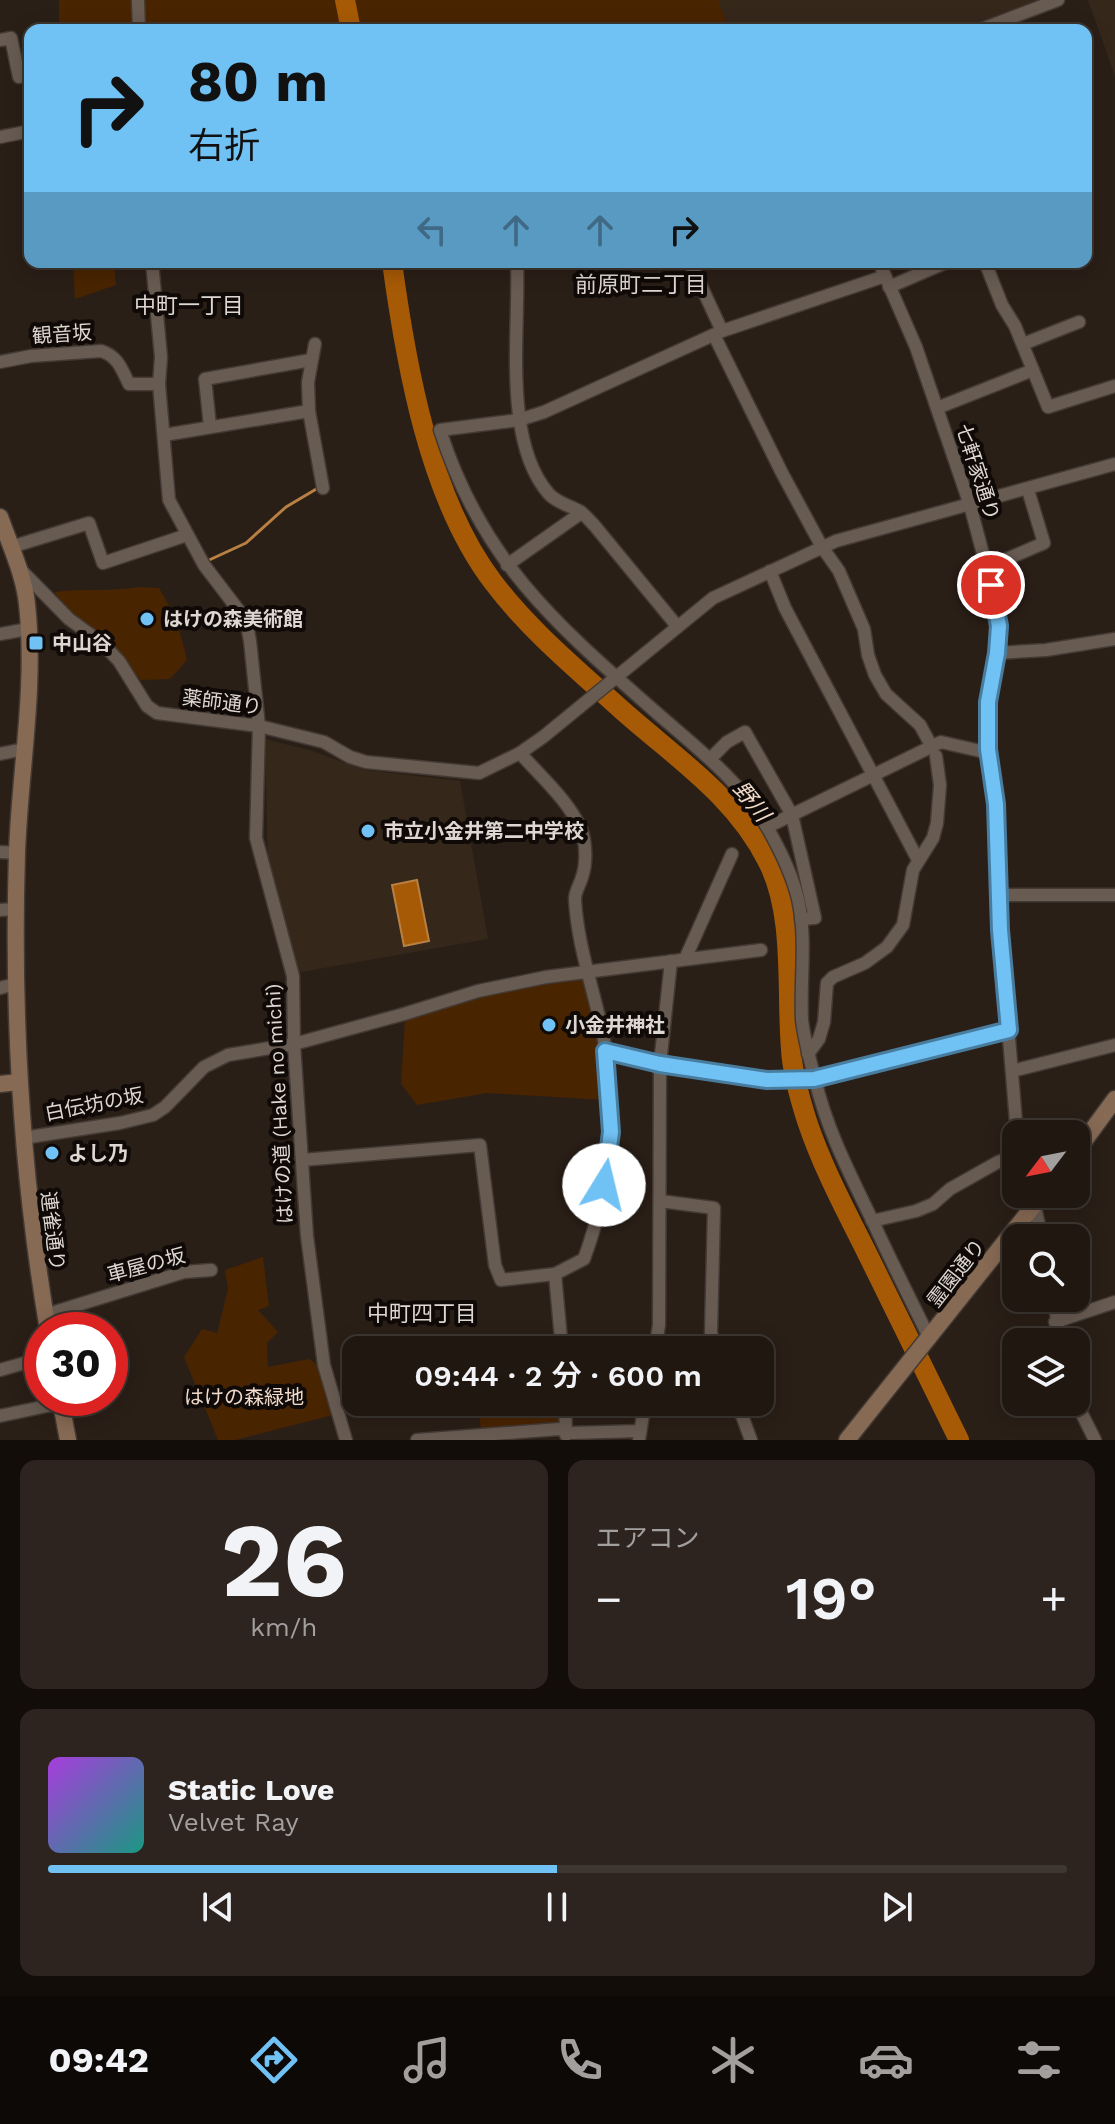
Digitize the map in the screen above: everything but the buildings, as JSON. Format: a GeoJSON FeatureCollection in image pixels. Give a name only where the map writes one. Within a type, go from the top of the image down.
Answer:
{"type":"FeatureCollection","features":[{"type":"Feature","properties":{"kind":"main road","name":"連雀通り"},"geometry":{"type":"LineString","coordinates":[[0,517],[27,602],[30,688],[8,852],[8,986],[35,1254],[44,1312]]}},
{"type":"Feature","properties":{"kind":"main road"},"geometry":{"type":"LineString","coordinates":[[0,1084],[19,1082]]}},
{"type":"Feature","properties":{"kind":"main road"},"geometry":{"type":"LineString","coordinates":[[1090,1133],[1115,1099]]}},
{"type":"Feature","properties":{"kind":"main road","name":"霊園通り"},"geometry":{"type":"LineString","coordinates":[[847,1440],[930,1339],[1028,1208]]}},
{"type":"Feature","properties":{"kind":"main road"},"geometry":{"type":"LineString","coordinates":[[63,1416],[68,1440]]}},
{"type":"Feature","properties":{"kind":"street"},"geometry":{"type":"LineString","coordinates":[[138,0],[139,24]]}},
{"type":"Feature","properties":{"kind":"street"},"geometry":{"type":"LineString","coordinates":[[1011,24],[1058,0]]}},
{"type":"Feature","properties":{"kind":"street"},"geometry":{"type":"LineString","coordinates":[[0,40],[11,38],[19,77]]}},
{"type":"Feature","properties":{"kind":"street"},"geometry":{"type":"LineString","coordinates":[[0,137],[24,132]]}},
{"type":"Feature","properties":{"kind":"street","name":"はけの道 (Hake no michi)"},"geometry":{"type":"LineString","coordinates":[[153,268],[169,500],[204,565],[246,620],[259,726],[256,838],[293,976],[294,1044],[307,1236],[324,1365],[346,1440]]}},
{"type":"Feature","properties":{"kind":"street"},"geometry":{"type":"LineString","coordinates":[[517,268],[516,378],[519,420],[537,477],[551,497],[581,513],[594,525],[677,626]]}},
{"type":"Feature","properties":{"kind":"street"},"geometry":{"type":"LineString","coordinates":[[692,268],[749,411],[822,547],[839,571],[864,629],[875,675],[886,694],[920,725],[934,751],[940,785],[937,823],[933,838],[918,860],[903,925],[887,947],[865,963],[833,977],[827,983],[824,1022],[819,1039],[808,1054]]}},
{"type":"Feature","properties":{"kind":"street","name":"七軒家通り"},"geometry":{"type":"LineString","coordinates":[[882,268],[916,347],[937,408],[970,505],[996,603],[999,626],[988,702],[989,753],[996,804],[998,895],[1016,1120]]}},
{"type":"Feature","properties":{"kind":"street"},"geometry":{"type":"LineString","coordinates":[[928,268],[718,333],[544,412],[519,420],[440,430],[452,468],[469,504],[507,565],[545,612],[710,759],[746,795],[767,827],[798,897],[802,1022],[814,1079],[831,1135],[930,1339]]}},
{"type":"Feature","properties":{"kind":"street"},"geometry":{"type":"LineString","coordinates":[[987,268],[1048,407],[1115,386]]}},
{"type":"Feature","properties":{"kind":"street"},"geometry":{"type":"LineString","coordinates":[[1023,344],[1079,322]]}},
{"type":"Feature","properties":{"kind":"street"},"geometry":{"type":"LineString","coordinates":[[315,344],[311,360],[309,411],[323,488]]}},
{"type":"Feature","properties":{"kind":"street","name":"観音坂"},"geometry":{"type":"LineString","coordinates":[[0,362],[31,356],[101,351],[110,354],[119,363],[129,384],[159,384]]}},
{"type":"Feature","properties":{"kind":"street"},"geometry":{"type":"LineString","coordinates":[[210,426],[205,379],[311,360]]}},
{"type":"Feature","properties":{"kind":"street"},"geometry":{"type":"LineString","coordinates":[[937,408],[1033,370]]}},
{"type":"Feature","properties":{"kind":"street"},"geometry":{"type":"LineString","coordinates":[[164,435],[309,411]]}},
{"type":"Feature","properties":{"kind":"street"},"geometry":{"type":"LineString","coordinates":[[302,1160],[480,1145],[495,1265],[501,1280],[555,1274],[584,1259],[595,1230],[609,1162],[611,1132],[605,1051],[599,1014],[586,972],[574,895],[585,860],[582,832],[570,810],[520,753],[713,598],[822,547],[926,515],[1028,490],[1115,464]]}},
{"type":"Feature","properties":{"kind":"street"},"geometry":{"type":"LineString","coordinates":[[986,568],[1044,543],[1028,490]]}},
{"type":"Feature","properties":{"kind":"street"},"geometry":{"type":"LineString","coordinates":[[507,565],[581,513]]}},
{"type":"Feature","properties":{"kind":"street"},"geometry":{"type":"LineString","coordinates":[[11,547],[89,523],[103,563],[187,535]]}},
{"type":"Feature","properties":{"kind":"street","name":"薬師通り"},"geometry":{"type":"LineString","coordinates":[[18,567],[84,633],[102,643],[119,661],[147,706],[157,713],[259,726],[324,742],[366,762],[479,773],[520,753]]}},
{"type":"Feature","properties":{"kind":"street"},"geometry":{"type":"LineString","coordinates":[[770,571],[785,608],[918,860]]}},
{"type":"Feature","properties":{"kind":"street"},"geometry":{"type":"LineString","coordinates":[[0,634],[28,629]]}},
{"type":"Feature","properties":{"kind":"street"},"geometry":{"type":"LineString","coordinates":[[997,653],[1046,650],[1115,639]]}},
{"type":"Feature","properties":{"kind":"street"},"geometry":{"type":"LineString","coordinates":[[710,759],[727,742],[745,732],[792,815],[815,918],[801,919]]}},
{"type":"Feature","properties":{"kind":"street"},"geometry":{"type":"LineString","coordinates":[[767,827],[873,775],[934,751],[941,742],[989,753]]}},
{"type":"Feature","properties":{"kind":"street"},"geometry":{"type":"LineString","coordinates":[[0,754],[24,749]]}},
{"type":"Feature","properties":{"kind":"street"},"geometry":{"type":"LineString","coordinates":[[685,959],[732,854]]}},
{"type":"Feature","properties":{"kind":"street"},"geometry":{"type":"LineString","coordinates":[[998,895],[1115,895]]}},
{"type":"Feature","properties":{"kind":"street","name":"白伝坊の坂"},"geometry":{"type":"LineString","coordinates":[[23,1138],[153,1115],[204,1067],[228,1055],[294,1044],[478,991],[586,972],[761,950]]}},
{"type":"Feature","properties":{"kind":"street"},"geometry":{"type":"LineString","coordinates":[[657,1336],[660,1064],[671,961]]}},
{"type":"Feature","properties":{"kind":"street"},"geometry":{"type":"LineString","coordinates":[[605,1051],[660,1064],[770,1080],[814,1079],[1009,1030]]}},
{"type":"Feature","properties":{"kind":"street"},"geometry":{"type":"LineString","coordinates":[[1012,1071],[1115,1045]]}},
{"type":"Feature","properties":{"kind":"street"},"geometry":{"type":"LineString","coordinates":[[872,1221],[933,1204],[950,1189],[1002,1160]]}},
{"type":"Feature","properties":{"kind":"street"},"geometry":{"type":"LineString","coordinates":[[660,1201],[714,1208],[712,1336]]}},
{"type":"Feature","properties":{"kind":"street","name":"車屋の坂"},"geometry":{"type":"LineString","coordinates":[[74,1312],[184,1272],[211,1270]]}},
{"type":"Feature","properties":{"kind":"street"},"geometry":{"type":"LineString","coordinates":[[555,1274],[561,1336]]}},
{"type":"Feature","properties":{"kind":"street"},"geometry":{"type":"LineString","coordinates":[[1055,1322],[1115,1302]]}},
{"type":"Feature","properties":{"kind":"street"},"geometry":{"type":"LineString","coordinates":[[1055,1312],[1056,1328]]}},
{"type":"Feature","properties":{"kind":"street"},"geometry":{"type":"LineString","coordinates":[[0,1370],[24,1363]]}},
{"type":"Feature","properties":{"kind":"street"},"geometry":{"type":"LineString","coordinates":[[0,1416],[24,1410]]}},
{"type":"Feature","properties":{"kind":"street"},"geometry":{"type":"LineString","coordinates":[[565,1416],[566,1436]]}},
{"type":"Feature","properties":{"kind":"street"},"geometry":{"type":"LineString","coordinates":[[742,1416],[751,1440]]}},
{"type":"Feature","properties":{"kind":"street"},"geometry":{"type":"LineString","coordinates":[[1083,1416],[1095,1440]]}},
{"type":"Feature","properties":{"kind":"street"},"geometry":{"type":"LineString","coordinates":[[417,1440],[559,1429],[566,1436]]}},
{"type":"Feature","properties":{"kind":"street"},"geometry":{"type":"LineString","coordinates":[[566,1436],[573,1433],[640,1435]]}},
{"type":"Feature","properties":{"kind":"shaded area"},"geometry":{"type":"Polygon","coordinates":[[[704,0],[1046,0],[982,24],[712,24],[704,0]]]}},
{"type":"Feature","properties":{"kind":"shaded area"},"geometry":{"type":"Polygon","coordinates":[[[1088,0],[1115,0],[1115,76],[1088,0]]]}},
{"type":"Feature","properties":{"kind":"shaded area","name":"市立小金井第二中学校"},"geometry":{"type":"Polygon","coordinates":[[[265,739],[312,751],[364,770],[460,781],[488,939],[295,973],[287,929],[268,866],[265,739]]]}},
{"type":"Feature","properties":{"kind":"shaded area"},"geometry":{"type":"Polygon","coordinates":[[[417,880],[429,941],[404,946],[392,885],[417,880]]]}},
{"type":"Feature","properties":{"kind":"green space"},"geometry":{"type":"Polygon","coordinates":[[[59,0],[134,0],[136,24],[59,24],[59,0]]]}},
{"type":"Feature","properties":{"kind":"green space"},"geometry":{"type":"Polygon","coordinates":[[[142,0],[718,0],[727,24],[144,24],[142,0]]]}},
{"type":"Feature","properties":{"kind":"green space"},"geometry":{"type":"Polygon","coordinates":[[[73,268],[115,268],[116,285],[75,299],[73,268]]]}},
{"type":"Feature","properties":{"kind":"green space"},"geometry":{"type":"Polygon","coordinates":[[[159,588],[179,632],[187,660],[170,679],[141,680],[60,602],[55,592],[159,588]]]}},
{"type":"Feature","properties":{"kind":"green space"},"geometry":{"type":"Polygon","coordinates":[[[584,976],[603,1056],[606,1100],[487,1093],[417,1105],[401,1084],[405,1018],[479,993],[584,976]]]}},
{"type":"Feature","properties":{"kind":"green space","name":"はけの森緑地"},"geometry":{"type":"Polygon","coordinates":[[[263,1257],[269,1306],[258,1310],[278,1332],[267,1343],[268,1367],[309,1359],[320,1366],[333,1415],[235,1440],[218,1440],[184,1357],[202,1329],[217,1333],[228,1289],[225,1270],[263,1257]]]}},
{"type":"Feature","properties":{"kind":"green space"},"geometry":{"type":"Polygon","coordinates":[[[480,1416],[562,1416],[559,1423],[481,1430],[480,1416]]]}},
{"type":"Feature","properties":{"kind":"waterway","name":"野川"},"geometry":{"type":"LineString","coordinates":[[345,0],[350,24]]}},
{"type":"Feature","properties":{"kind":"waterway","name":"野川"},"geometry":{"type":"LineString","coordinates":[[393,268],[413,386],[424,429],[452,511],[471,548],[507,600],[538,633],[722,798],[755,839],[768,862],[777,883],[786,929],[792,1058],[807,1121],[834,1187],[959,1440]]}},
{"type":"Feature","properties":{"kind":"waterway"},"geometry":{"type":"LineString","coordinates":[[207,561],[246,543],[286,507],[318,488]]}},
{"type":"Feature","properties":{"kind":"place","name":"はけの森美術館"},"geometry":{"type":"Point","coordinates":[147,619]}},
{"type":"Feature","properties":{"kind":"place","name":"中山谷"},"geometry":{"type":"Point","coordinates":[36,643]}},
{"type":"Feature","properties":{"kind":"place","name":"市立小金井第二中学校"},"geometry":{"type":"Point","coordinates":[368,831]}},
{"type":"Feature","properties":{"kind":"place","name":"小金井神社"},"geometry":{"type":"Point","coordinates":[549,1025]}},
{"type":"Feature","properties":{"kind":"place","name":"よし乃"},"geometry":{"type":"Point","coordinates":[52,1153]}},
{"type":"Feature","properties":{"kind":"district","name":"前原町二丁目"},"geometry":{"type":"Point","coordinates":[641,284]}},
{"type":"Feature","properties":{"kind":"district","name":"中町一丁目"},"geometry":{"type":"Point","coordinates":[189,305]}},
{"type":"Feature","properties":{"kind":"district","name":"中町四丁目"},"geometry":{"type":"Point","coordinates":[422,1313]}},
{"type":"Feature","properties":{"kind":"route"},"geometry":{"type":"LineString","coordinates":[[604,1185],[611,1132],[605,1051],[660,1064],[767,1080],[814,1079],[1009,1030],[1000,930],[996,804],[988,749],[988,702],[999,626],[991,585]]}}]}
